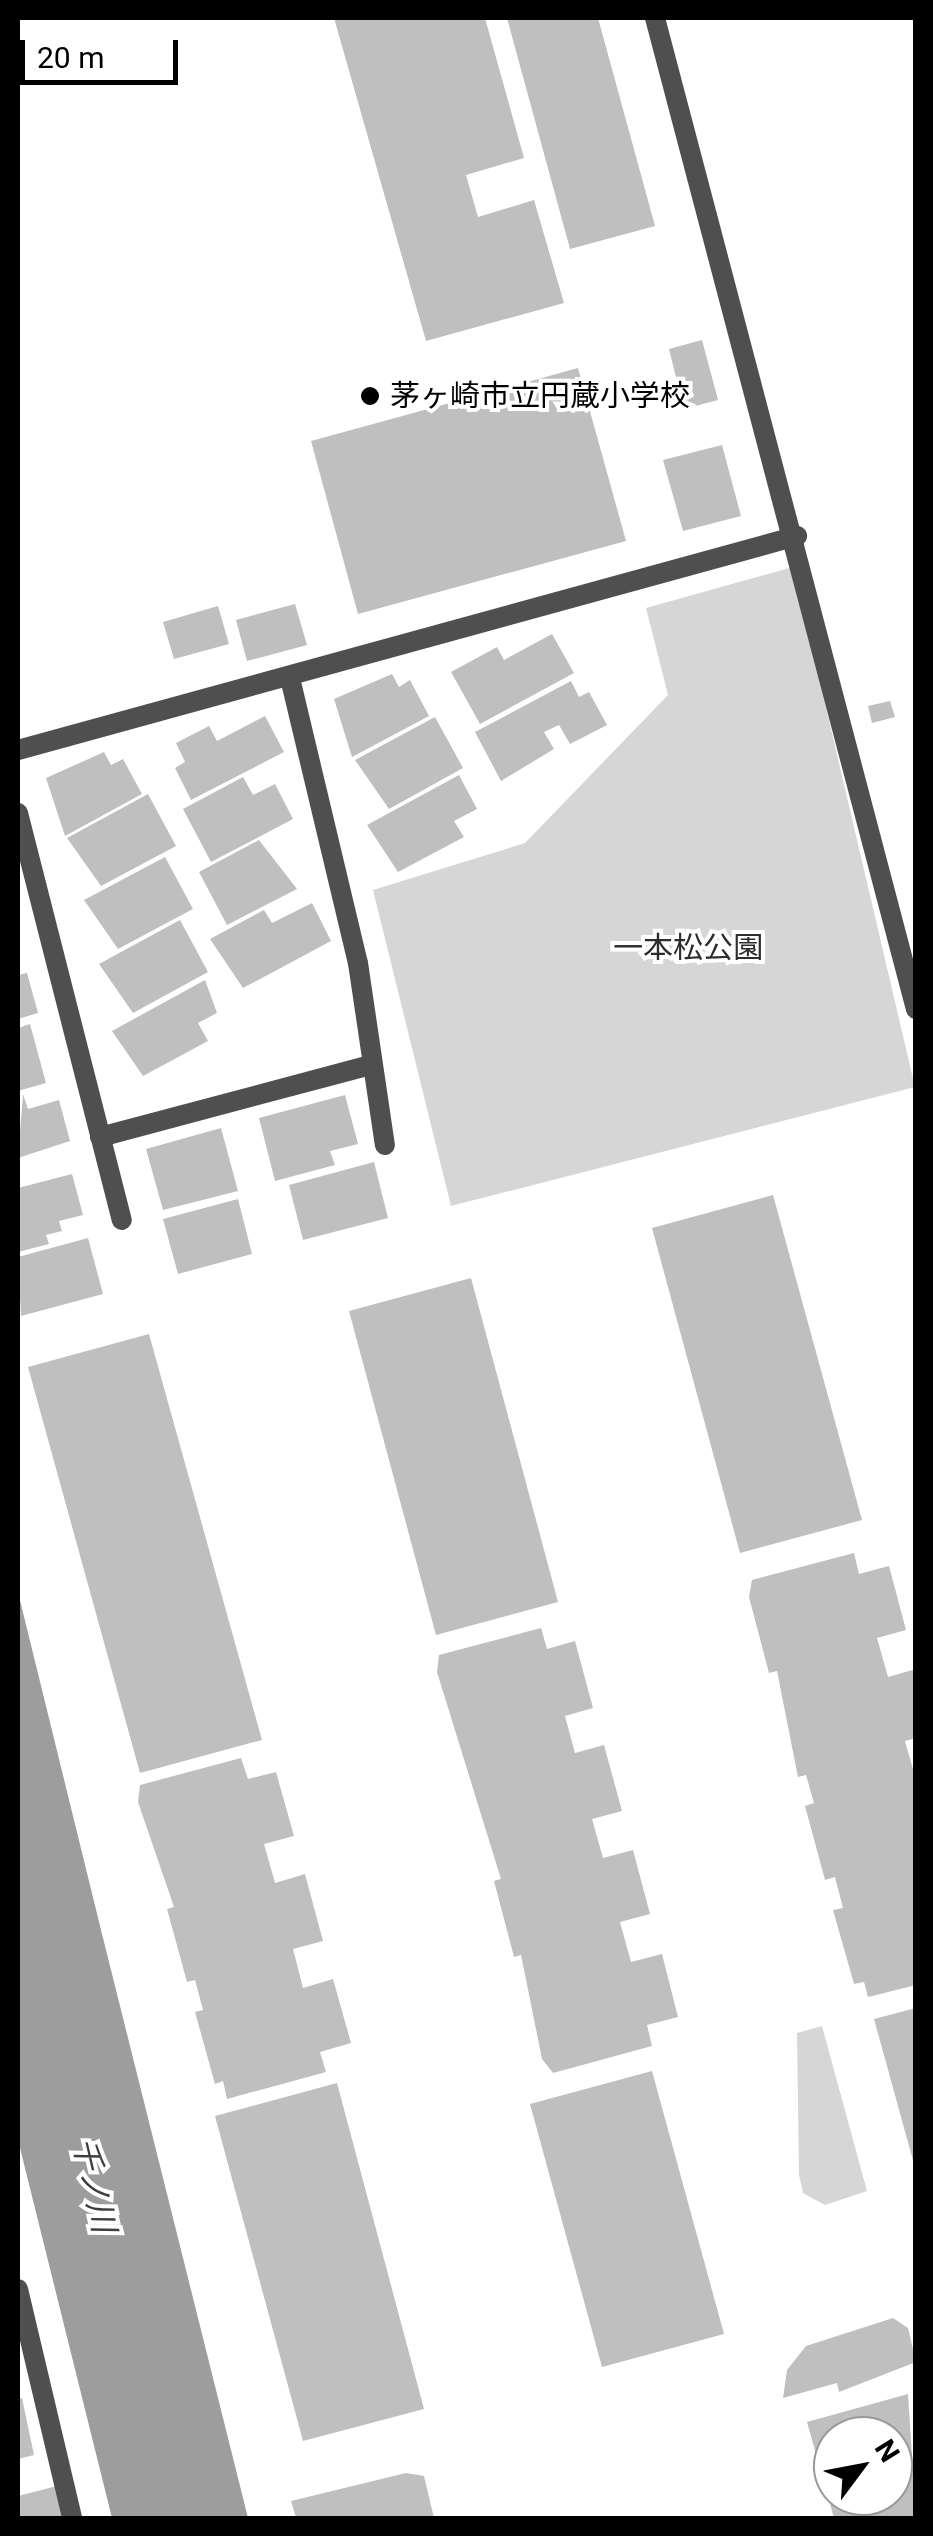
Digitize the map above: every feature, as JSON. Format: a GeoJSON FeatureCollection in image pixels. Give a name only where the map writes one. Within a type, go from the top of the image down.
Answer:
{"type":"FeatureCollection","features":[{"type":"Feature","properties":{"kind":"street"},"geometry":{"type":"LineString","coordinates":[[655,18],[797,536],[916,1008]]}},
{"type":"Feature","properties":{"kind":"street"},"geometry":{"type":"LineString","coordinates":[[18,750],[797,536]]}},
{"type":"Feature","properties":{"kind":"street"},"geometry":{"type":"LineString","coordinates":[[290,678],[358,963],[385,1145]]}},
{"type":"Feature","properties":{"kind":"street"},"geometry":{"type":"LineString","coordinates":[[18,813],[122,1220]]}},
{"type":"Feature","properties":{"kind":"street"},"geometry":{"type":"LineString","coordinates":[[100,1137],[372,1065]]}},
{"type":"Feature","properties":{"kind":"street"},"geometry":{"type":"LineString","coordinates":[[18,2289],[72,2518]]}},
{"type":"Feature","properties":{"kind":"green space","name":"一本松公園"},"geometry":{"type":"Polygon","coordinates":[[[793,567],[915,1087],[451,1206],[373,890],[525,843],[668,695],[646,608],[793,567]]]}},
{"type":"Feature","properties":{"kind":"green space"},"geometry":{"type":"Polygon","coordinates":[[[822,2026],[867,2191],[825,2205],[803,2193],[799,2175],[797,2033],[822,2026]]]}},
{"type":"Feature","properties":{"kind":"water","name":"千ノ川"},"geometry":{"type":"Polygon","coordinates":[[[18,1592],[248,2518],[112,2518],[18,2140],[18,1592]]]}},
{"type":"Feature","properties":{"kind":"building"},"geometry":{"type":"Polygon","coordinates":[[[334,18],[485,18],[524,158],[466,175],[478,217],[534,200],[564,303],[426,341],[334,18]]]}},
{"type":"Feature","properties":{"kind":"building"},"geometry":{"type":"Polygon","coordinates":[[[507,18],[598,18],[655,226],[570,249],[507,18]]]}},
{"type":"Feature","properties":{"kind":"building"},"geometry":{"type":"Polygon","coordinates":[[[702,340],[718,400],[684,409],[669,349],[702,340]]]}},
{"type":"Feature","properties":{"kind":"building"},"geometry":{"type":"Polygon","coordinates":[[[578,368],[626,541],[358,614],[311,441],[578,368]]]}},
{"type":"Feature","properties":{"kind":"building"},"geometry":{"type":"Polygon","coordinates":[[[722,445],[741,516],[683,531],[663,460],[722,445]]]}},
{"type":"Feature","properties":{"kind":"building"},"geometry":{"type":"Polygon","coordinates":[[[295,604],[307,645],[247,661],[236,620],[295,604]]]}},
{"type":"Feature","properties":{"kind":"building"},"geometry":{"type":"Polygon","coordinates":[[[218,606],[229,644],[174,659],[163,622],[218,606]]]}},
{"type":"Feature","properties":{"kind":"building"},"geometry":{"type":"Polygon","coordinates":[[[552,634],[574,673],[480,724],[451,672],[497,647],[504,660],[552,634]]]}},
{"type":"Feature","properties":{"kind":"building"},"geometry":{"type":"Polygon","coordinates":[[[392,674],[399,687],[410,680],[429,716],[352,757],[334,699],[392,674]]]}},
{"type":"Feature","properties":{"kind":"building"},"geometry":{"type":"Polygon","coordinates":[[[571,681],[579,697],[589,692],[607,725],[570,744],[559,725],[544,732],[554,749],[501,781],[475,732],[571,681]]]}},
{"type":"Feature","properties":{"kind":"building"},"geometry":{"type":"Polygon","coordinates":[[[890,701],[895,717],[872,723],[868,706],[890,701]]]}},
{"type":"Feature","properties":{"kind":"building"},"geometry":{"type":"Polygon","coordinates":[[[265,716],[284,752],[191,800],[175,768],[185,762],[176,743],[209,726],[217,741],[265,716]]]}},
{"type":"Feature","properties":{"kind":"building"},"geometry":{"type":"Polygon","coordinates":[[[435,717],[463,768],[389,809],[355,760],[435,717]]]}},
{"type":"Feature","properties":{"kind":"building"},"geometry":{"type":"Polygon","coordinates":[[[104,752],[111,765],[123,759],[142,794],[65,836],[46,778],[104,752]]]}},
{"type":"Feature","properties":{"kind":"building"},"geometry":{"type":"Polygon","coordinates":[[[459,775],[477,809],[454,821],[464,837],[398,872],[367,825],[459,775]]]}},
{"type":"Feature","properties":{"kind":"building"},"geometry":{"type":"Polygon","coordinates":[[[243,777],[253,795],[275,784],[293,819],[211,862],[183,809],[243,777]]]}},
{"type":"Feature","properties":{"kind":"building"},"geometry":{"type":"Polygon","coordinates":[[[148,794],[176,846],[101,886],[67,838],[148,794]]]}},
{"type":"Feature","properties":{"kind":"building"},"geometry":{"type":"Polygon","coordinates":[[[259,840],[297,889],[227,925],[199,872],[259,840]]]}},
{"type":"Feature","properties":{"kind":"building"},"geometry":{"type":"Polygon","coordinates":[[[165,857],[193,909],[118,949],[84,900],[165,857]]]}},
{"type":"Feature","properties":{"kind":"building"},"geometry":{"type":"Polygon","coordinates":[[[312,903],[331,941],[243,988],[210,939],[264,910],[272,923],[312,903]]]}},
{"type":"Feature","properties":{"kind":"building"},"geometry":{"type":"Polygon","coordinates":[[[180,920],[208,972],[133,1013],[99,964],[180,920]]]}},
{"type":"Feature","properties":{"kind":"building"},"geometry":{"type":"Polygon","coordinates":[[[27,973],[38,1013],[18,1019],[18,975],[27,973]]]}},
{"type":"Feature","properties":{"kind":"building"},"geometry":{"type":"Polygon","coordinates":[[[205,980],[217,1013],[198,1023],[208,1041],[143,1076],[112,1031],[205,980]]]}},
{"type":"Feature","properties":{"kind":"building"},"geometry":{"type":"Polygon","coordinates":[[[30,1024],[46,1083],[18,1091],[18,1028],[30,1024]]]}},
{"type":"Feature","properties":{"kind":"building"},"geometry":{"type":"Polygon","coordinates":[[[23,1094],[28,1109],[59,1100],[70,1141],[18,1158],[23,1094]]]}},
{"type":"Feature","properties":{"kind":"building"},"geometry":{"type":"Polygon","coordinates":[[[345,1095],[358,1144],[330,1151],[335,1165],[275,1181],[259,1118],[345,1095]]]}},
{"type":"Feature","properties":{"kind":"building"},"geometry":{"type":"Polygon","coordinates":[[[221,1128],[238,1191],[163,1210],[146,1149],[221,1128]]]}},
{"type":"Feature","properties":{"kind":"building"},"geometry":{"type":"Polygon","coordinates":[[[374,1162],[388,1218],[303,1240],[289,1185],[374,1162]]]}},
{"type":"Feature","properties":{"kind":"building"},"geometry":{"type":"Polygon","coordinates":[[[72,1174],[83,1215],[59,1221],[62,1231],[46,1235],[49,1244],[18,1252],[18,1188],[72,1174]]]}},
{"type":"Feature","properties":{"kind":"building"},"geometry":{"type":"Polygon","coordinates":[[[773,1195],[862,1520],[740,1553],[652,1228],[773,1195]]]}},
{"type":"Feature","properties":{"kind":"building"},"geometry":{"type":"Polygon","coordinates":[[[238,1199],[252,1254],[178,1274],[163,1219],[238,1199]]]}},
{"type":"Feature","properties":{"kind":"building"},"geometry":{"type":"Polygon","coordinates":[[[88,1238],[103,1294],[21,1316],[18,1257],[88,1238]]]}},
{"type":"Feature","properties":{"kind":"building"},"geometry":{"type":"Polygon","coordinates":[[[471,1278],[558,1602],[436,1635],[349,1311],[471,1278]]]}},
{"type":"Feature","properties":{"kind":"building"},"geometry":{"type":"Polygon","coordinates":[[[149,1334],[262,1740],[140,1773],[28,1367],[149,1334]]]}},
{"type":"Feature","properties":{"kind":"building"},"geometry":{"type":"Polygon","coordinates":[[[854,1553],[859,1574],[889,1566],[906,1630],[877,1638],[888,1677],[916,1669],[916,1738],[905,1741],[916,1780],[916,1985],[868,1997],[864,1982],[854,1984],[833,1910],[843,1908],[835,1877],[825,1880],[805,1806],[814,1803],[806,1775],[798,1777],[777,1671],[769,1673],[749,1597],[752,1580],[854,1553]]]}},
{"type":"Feature","properties":{"kind":"building"},"geometry":{"type":"Polygon","coordinates":[[[541,1628],[547,1649],[575,1641],[593,1708],[565,1716],[575,1753],[604,1745],[622,1811],[592,1819],[603,1858],[633,1850],[650,1914],[620,1922],[631,1962],[662,1954],[678,2017],[647,2025],[652,2046],[553,2073],[542,2059],[521,1955],[514,1957],[494,1881],[501,1879],[437,1672],[439,1655],[541,1628]]]}},
{"type":"Feature","properties":{"kind":"building"},"geometry":{"type":"Polygon","coordinates":[[[241,1758],[248,1779],[276,1772],[294,1836],[264,1844],[275,1883],[305,1874],[323,1941],[293,1949],[303,1988],[333,1979],[351,2043],[320,2052],[326,2072],[227,2099],[223,2081],[215,2084],[195,2012],[203,2010],[195,1980],[187,1982],[167,1909],[174,1907],[138,1802],[140,1785],[241,1758]]]}},
{"type":"Feature","properties":{"kind":"building"},"geometry":{"type":"Polygon","coordinates":[[[916,2008],[916,2164],[914,2164],[874,2019],[916,2008]]]}},
{"type":"Feature","properties":{"kind":"building"},"geometry":{"type":"Polygon","coordinates":[[[652,2071],[724,2334],[602,2367],[530,2104],[652,2071]]]}},
{"type":"Feature","properties":{"kind":"building"},"geometry":{"type":"Polygon","coordinates":[[[337,2083],[424,2409],[303,2441],[215,2116],[337,2083]]]}},
{"type":"Feature","properties":{"kind":"building"},"geometry":{"type":"Polygon","coordinates":[[[893,2318],[908,2328],[916,2362],[839,2392],[837,2383],[783,2398],[787,2370],[806,2346],[893,2318]]]}},
{"type":"Feature","properties":{"kind":"building"},"geometry":{"type":"Polygon","coordinates":[[[908,2394],[909,2416],[829,2416],[908,2394]]]}},
{"type":"Feature","properties":{"kind":"building"},"geometry":{"type":"Polygon","coordinates":[[[22,2398],[34,2455],[18,2459],[18,2399],[22,2398]]]}},
{"type":"Feature","properties":{"kind":"building"},"geometry":{"type":"Polygon","coordinates":[[[813,2420],[813,2443],[807,2422],[813,2420]]]}},
{"type":"Feature","properties":{"kind":"building"},"geometry":{"type":"Polygon","coordinates":[[[913,2472],[916,2518],[834,2518],[913,2516],[913,2472]]]}},
{"type":"Feature","properties":{"kind":"building"},"geometry":{"type":"Polygon","coordinates":[[[406,2473],[424,2476],[434,2518],[296,2518],[291,2501],[406,2473]]]}},
{"type":"Feature","properties":{"kind":"building"},"geometry":{"type":"Polygon","coordinates":[[[57,2486],[65,2518],[18,2518],[18,2496],[57,2486]]]}},
{"type":"Feature","properties":{"kind":"place","name":"茅ヶ崎市立円蔵小学校"},"geometry":{"type":"Point","coordinates":[370,396]}}]}
